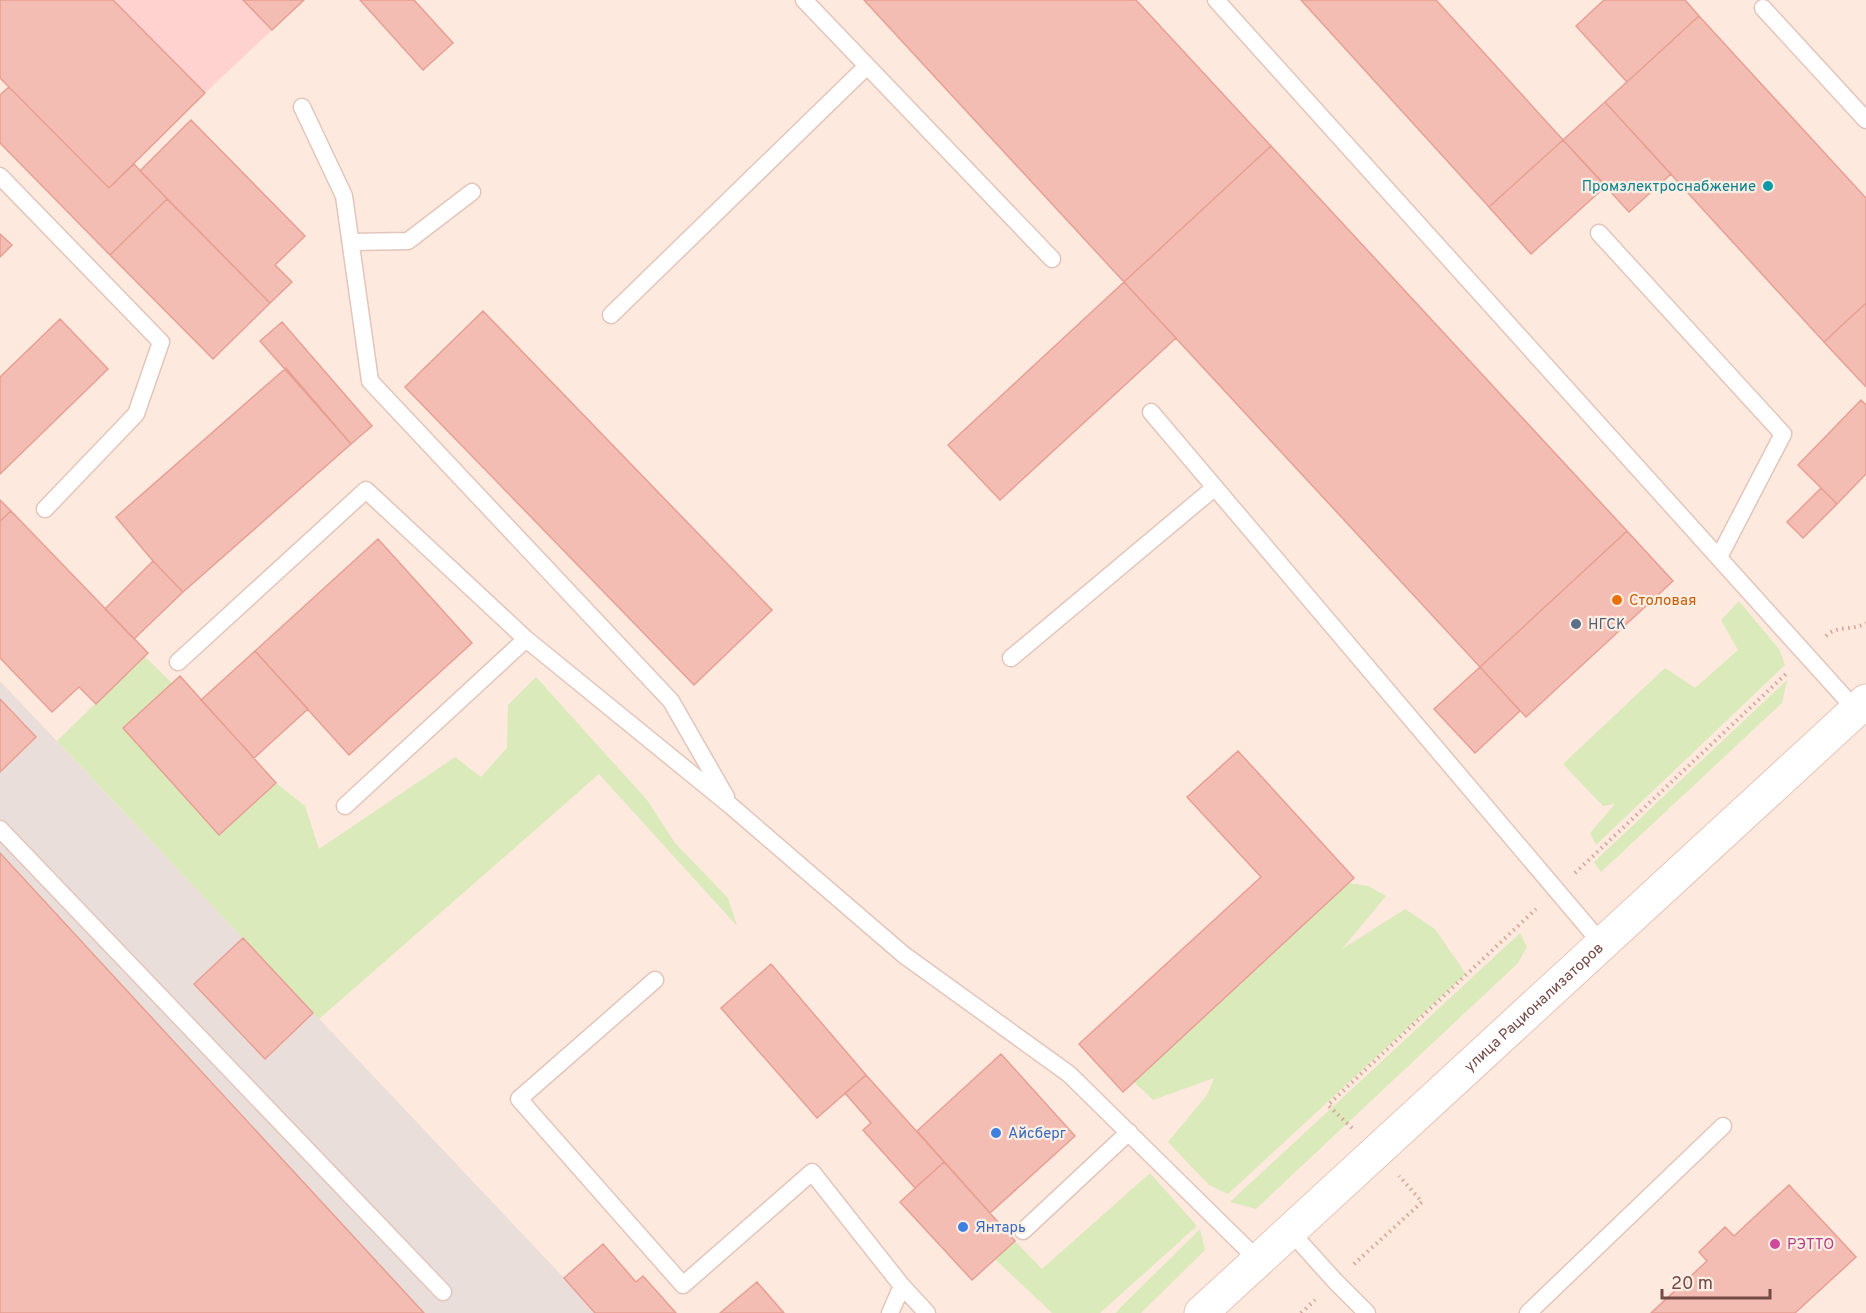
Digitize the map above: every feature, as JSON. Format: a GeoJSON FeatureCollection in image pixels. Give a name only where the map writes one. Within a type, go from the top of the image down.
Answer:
{"type":"FeatureCollection","features":[{"type":"Feature","properties":{"kind":"main road","name":"улица Рационализаторов"},"geometry":{"type":"LineString","coordinates":[[1201,1313],[1861,706]]}},
{"type":"Feature","properties":{"kind":"lane"},"geometry":{"type":"LineString","coordinates":[[804,0],[1052,259]]}},
{"type":"Feature","properties":{"kind":"lane"},"geometry":{"type":"LineString","coordinates":[[1216,0],[1806,655],[1861,706]]}},
{"type":"Feature","properties":{"kind":"lane"},"geometry":{"type":"LineString","coordinates":[[1763,8],[1866,120]]}},
{"type":"Feature","properties":{"kind":"lane"},"geometry":{"type":"LineString","coordinates":[[610,315],[867,66]]}},
{"type":"Feature","properties":{"kind":"lane"},"geometry":{"type":"LineString","coordinates":[[302,107],[344,196],[370,381],[671,701],[731,806]]}},
{"type":"Feature","properties":{"kind":"lane"},"geometry":{"type":"LineString","coordinates":[[0,176],[161,342],[136,414],[45,509]]}},
{"type":"Feature","properties":{"kind":"lane"},"geometry":{"type":"LineString","coordinates":[[351,242],[408,241],[472,192]]}},
{"type":"Feature","properties":{"kind":"lane"},"geometry":{"type":"LineString","coordinates":[[1599,233],[1783,434],[1719,557]]}},
{"type":"Feature","properties":{"kind":"lane"},"geometry":{"type":"LineString","coordinates":[[1151,412],[1602,944]]}},
{"type":"Feature","properties":{"kind":"lane"},"geometry":{"type":"LineString","coordinates":[[1011,658],[1214,488]]}},
{"type":"Feature","properties":{"kind":"lane"},"geometry":{"type":"LineString","coordinates":[[178,662],[366,490],[526,639],[731,806],[904,955],[1069,1074],[1258,1260]]}},
{"type":"Feature","properties":{"kind":"lane"},"geometry":{"type":"LineString","coordinates":[[345,806],[526,639]]}},
{"type":"Feature","properties":{"kind":"lane"},"geometry":{"type":"LineString","coordinates":[[0,829],[443,1292]]}},
{"type":"Feature","properties":{"kind":"lane"},"geometry":{"type":"LineString","coordinates":[[656,980],[519,1099],[683,1285],[812,1172],[902,1286],[927,1313]]}},
{"type":"Feature","properties":{"kind":"lane"},"geometry":{"type":"LineString","coordinates":[[1528,1313],[1723,1126]]}},
{"type":"Feature","properties":{"kind":"lane"},"geometry":{"type":"LineString","coordinates":[[1023,1231],[1128,1132]]}},
{"type":"Feature","properties":{"kind":"lane"},"geometry":{"type":"LineString","coordinates":[[1290,1230],[1367,1313]]}},
{"type":"Feature","properties":{"kind":"lane"},"geometry":{"type":"LineString","coordinates":[[890,1313],[902,1286]]}},
{"type":"Feature","properties":{"kind":"path"},"geometry":{"type":"LineString","coordinates":[[1328,1105],[1832,630],[1859,627],[1866,622]]}},
{"type":"Feature","properties":{"kind":"shaded area"},"geometry":{"type":"Polygon","coordinates":[[[0,0],[304,0],[109,188],[0,0]]]}},
{"type":"Feature","properties":{"kind":"shaded area"},"geometry":{"type":"Polygon","coordinates":[[[0,681],[564,1278],[595,1313],[0,1313],[0,681]]]}},
{"type":"Feature","properties":{"kind":"green space"},"geometry":{"type":"Polygon","coordinates":[[[1739,601],[1779,649],[1785,665],[1596,845],[1590,833],[1615,804],[1603,806],[1563,764],[1665,668],[1695,688],[1738,650],[1721,620],[1739,601]]]}},
{"type":"Feature","properties":{"kind":"green space"},"geometry":{"type":"Polygon","coordinates":[[[144,656],[172,683],[123,728],[219,834],[276,783],[305,806],[319,849],[455,757],[481,777],[507,748],[508,705],[536,677],[647,800],[675,843],[728,898],[737,926],[599,774],[319,1019],[57,741],[144,656]]]}},
{"type":"Feature","properties":{"kind":"green space"},"geometry":{"type":"Polygon","coordinates":[[[1787,680],[1782,703],[1601,872],[1594,862],[1787,680]]]}},
{"type":"Feature","properties":{"kind":"green space"},"geometry":{"type":"Polygon","coordinates":[[[1349,883],[1368,886],[1386,896],[1342,949],[1405,909],[1435,929],[1466,974],[1228,1194],[1209,1185],[1168,1142],[1207,1095],[1214,1078],[1153,1100],[1134,1082],[1349,883]]]}},
{"type":"Feature","properties":{"kind":"green space"},"geometry":{"type":"Polygon","coordinates":[[[1520,933],[1527,947],[1518,963],[1256,1209],[1230,1202],[1520,933]]]}},
{"type":"Feature","properties":{"kind":"green space"},"geometry":{"type":"Polygon","coordinates":[[[1150,1173],[1197,1226],[1100,1313],[1052,1313],[995,1259],[1015,1241],[1042,1269],[1150,1173]]]}},
{"type":"Feature","properties":{"kind":"green space"},"geometry":{"type":"Polygon","coordinates":[[[1200,1229],[1205,1250],[1141,1313],[1116,1313],[1121,1307],[1200,1229]]]}},
{"type":"Feature","properties":{"kind":"building"},"geometry":{"type":"Polygon","coordinates":[[[0,0],[113,0],[205,93],[109,188],[0,78],[0,0]]]}},
{"type":"Feature","properties":{"kind":"building"},"geometry":{"type":"Polygon","coordinates":[[[243,0],[304,0],[272,30],[243,0]]]}},
{"type":"Feature","properties":{"kind":"building"},"geometry":{"type":"Polygon","coordinates":[[[360,0],[414,0],[453,43],[423,70],[360,0]]]}},
{"type":"Feature","properties":{"kind":"building"},"geometry":{"type":"Polygon","coordinates":[[[864,0],[1136,0],[1271,146],[1124,282],[864,0]]]}},
{"type":"Feature","properties":{"kind":"building"},"geometry":{"type":"Polygon","coordinates":[[[1301,0],[1436,0],[1563,140],[1489,207],[1301,0]]]}},
{"type":"Feature","properties":{"kind":"building"},"geometry":{"type":"Polygon","coordinates":[[[1604,0],[1685,0],[1699,16],[1627,82],[1576,26],[1604,0]]]}},
{"type":"Feature","properties":{"kind":"building","name":"Промэлектроснабжение"},"geometry":{"type":"Polygon","coordinates":[[[1699,16],[1866,198],[1866,303],[1824,342],[1605,102],[1699,16]]]}},
{"type":"Feature","properties":{"kind":"building"},"geometry":{"type":"Polygon","coordinates":[[[9,87],[109,188],[134,164],[167,199],[110,255],[0,143],[0,95],[9,87]]]}},
{"type":"Feature","properties":{"kind":"building"},"geometry":{"type":"Polygon","coordinates":[[[1605,102],[1671,174],[1629,212],[1563,140],[1605,102]]]}},
{"type":"Feature","properties":{"kind":"building"},"geometry":{"type":"Polygon","coordinates":[[[191,120],[305,236],[275,265],[292,282],[270,303],[140,171],[191,120]]]}},
{"type":"Feature","properties":{"kind":"building"},"geometry":{"type":"Polygon","coordinates":[[[1563,140],[1606,186],[1531,254],[1489,207],[1563,140]]]}},
{"type":"Feature","properties":{"kind":"building"},"geometry":{"type":"Polygon","coordinates":[[[1271,146],[1627,531],[1480,667],[1124,282],[1271,146]]]}},
{"type":"Feature","properties":{"kind":"building"},"geometry":{"type":"Polygon","coordinates":[[[167,199],[270,303],[213,359],[110,255],[167,199]]]}},
{"type":"Feature","properties":{"kind":"building"},"geometry":{"type":"Polygon","coordinates":[[[0,234],[12,245],[0,257],[0,234]]]}},
{"type":"Feature","properties":{"kind":"building"},"geometry":{"type":"Polygon","coordinates":[[[1124,282],[1176,338],[1000,500],[948,445],[1124,282]]]}},
{"type":"Feature","properties":{"kind":"building"},"geometry":{"type":"Polygon","coordinates":[[[1866,303],[1866,387],[1824,342],[1866,303]]]}},
{"type":"Feature","properties":{"kind":"building"},"geometry":{"type":"Polygon","coordinates":[[[483,311],[772,610],[694,685],[405,387],[483,311]]]}},
{"type":"Feature","properties":{"kind":"building"},"geometry":{"type":"Polygon","coordinates":[[[60,319],[108,369],[0,474],[0,377],[60,319]]]}},
{"type":"Feature","properties":{"kind":"building"},"geometry":{"type":"Polygon","coordinates":[[[282,322],[372,426],[351,444],[260,341],[282,322]]]}},
{"type":"Feature","properties":{"kind":"building"},"geometry":{"type":"Polygon","coordinates":[[[286,368],[351,444],[183,592],[116,517],[286,368]]]}},
{"type":"Feature","properties":{"kind":"building"},"geometry":{"type":"Polygon","coordinates":[[[1861,400],[1866,405],[1866,474],[1837,504],[1798,465],[1861,400]]]}},
{"type":"Feature","properties":{"kind":"building"},"geometry":{"type":"Polygon","coordinates":[[[1821,488],[1837,504],[1803,538],[1787,522],[1821,488]]]}},
{"type":"Feature","properties":{"kind":"building"},"geometry":{"type":"Polygon","coordinates":[[[0,500],[11,511],[0,521],[0,500]]]}},
{"type":"Feature","properties":{"kind":"building"},"geometry":{"type":"Polygon","coordinates":[[[11,511],[148,653],[96,704],[79,687],[52,712],[0,658],[0,521],[11,511]]]}},
{"type":"Feature","properties":{"kind":"building","name":"НГСК"},"geometry":{"type":"Polygon","coordinates":[[[1627,531],[1673,581],[1526,717],[1480,667],[1627,531]]]}},
{"type":"Feature","properties":{"kind":"building"},"geometry":{"type":"Polygon","coordinates":[[[378,539],[472,643],[349,755],[255,651],[378,539]]]}},
{"type":"Feature","properties":{"kind":"building"},"geometry":{"type":"Polygon","coordinates":[[[153,561],[183,592],[134,639],[105,609],[153,561]]]}},
{"type":"Feature","properties":{"kind":"building"},"geometry":{"type":"Polygon","coordinates":[[[255,651],[308,709],[254,758],[201,700],[255,651]]]}},
{"type":"Feature","properties":{"kind":"building"},"geometry":{"type":"Polygon","coordinates":[[[1480,667],[1520,711],[1475,753],[1434,709],[1480,667]]]}},
{"type":"Feature","properties":{"kind":"building"},"geometry":{"type":"Polygon","coordinates":[[[180,676],[276,783],[219,835],[123,728],[180,676]]]}},
{"type":"Feature","properties":{"kind":"building"},"geometry":{"type":"Polygon","coordinates":[[[0,699],[36,737],[0,772],[0,699]]]}},
{"type":"Feature","properties":{"kind":"building"},"geometry":{"type":"Polygon","coordinates":[[[1238,751],[1354,878],[1123,1092],[1079,1044],[1261,877],[1187,797],[1238,751]]]}},
{"type":"Feature","properties":{"kind":"building"},"geometry":{"type":"Polygon","coordinates":[[[0,853],[424,1313],[0,1313],[0,853]]]}},
{"type":"Feature","properties":{"kind":"building"},"geometry":{"type":"Polygon","coordinates":[[[243,938],[313,1013],[265,1059],[194,984],[243,938]]]}},
{"type":"Feature","properties":{"kind":"building"},"geometry":{"type":"Polygon","coordinates":[[[771,964],[866,1075],[817,1118],[721,1008],[771,964]]]}},
{"type":"Feature","properties":{"kind":"building","name":"Айсберг"},"geometry":{"type":"Polygon","coordinates":[[[1001,1054],[1075,1136],[990,1213],[917,1131],[1001,1054]]]}},
{"type":"Feature","properties":{"kind":"building"},"geometry":{"type":"Polygon","coordinates":[[[866,1075],[944,1162],[915,1188],[863,1130],[871,1123],[845,1093],[866,1075]]]}},
{"type":"Feature","properties":{"kind":"building","name":"Янтарь"},"geometry":{"type":"Polygon","coordinates":[[[944,1162],[1015,1241],[972,1280],[900,1202],[944,1162]]]}},
{"type":"Feature","properties":{"kind":"building","name":"РЭТТО"},"geometry":{"type":"Polygon","coordinates":[[[1789,1185],[1856,1257],[1795,1313],[1651,1313],[1707,1261],[1699,1252],[1725,1227],[1734,1236],[1789,1185]]]}},
{"type":"Feature","properties":{"kind":"building"},"geometry":{"type":"Polygon","coordinates":[[[603,1244],[636,1282],[643,1276],[676,1313],[595,1313],[564,1278],[603,1244]]]}},
{"type":"Feature","properties":{"kind":"building"},"geometry":{"type":"Polygon","coordinates":[[[757,1282],[784,1313],[720,1313],[757,1282]]]}},
{"type":"Feature","properties":{"kind":"place","name":"Промэлектроснабжение"},"geometry":{"type":"Point","coordinates":[1768,186]}},
{"type":"Feature","properties":{"kind":"place","name":"Столовая"},"geometry":{"type":"Point","coordinates":[1617,600]}},
{"type":"Feature","properties":{"kind":"place","name":"НГСК"},"geometry":{"type":"Point","coordinates":[1576,624]}},
{"type":"Feature","properties":{"kind":"place","name":"Айсберг"},"geometry":{"type":"Point","coordinates":[996,1133]}},
{"type":"Feature","properties":{"kind":"place","name":"Янтарь"},"geometry":{"type":"Point","coordinates":[963,1227]}},
{"type":"Feature","properties":{"kind":"place","name":"РЭТТО"},"geometry":{"type":"Point","coordinates":[1775,1244]}}]}
